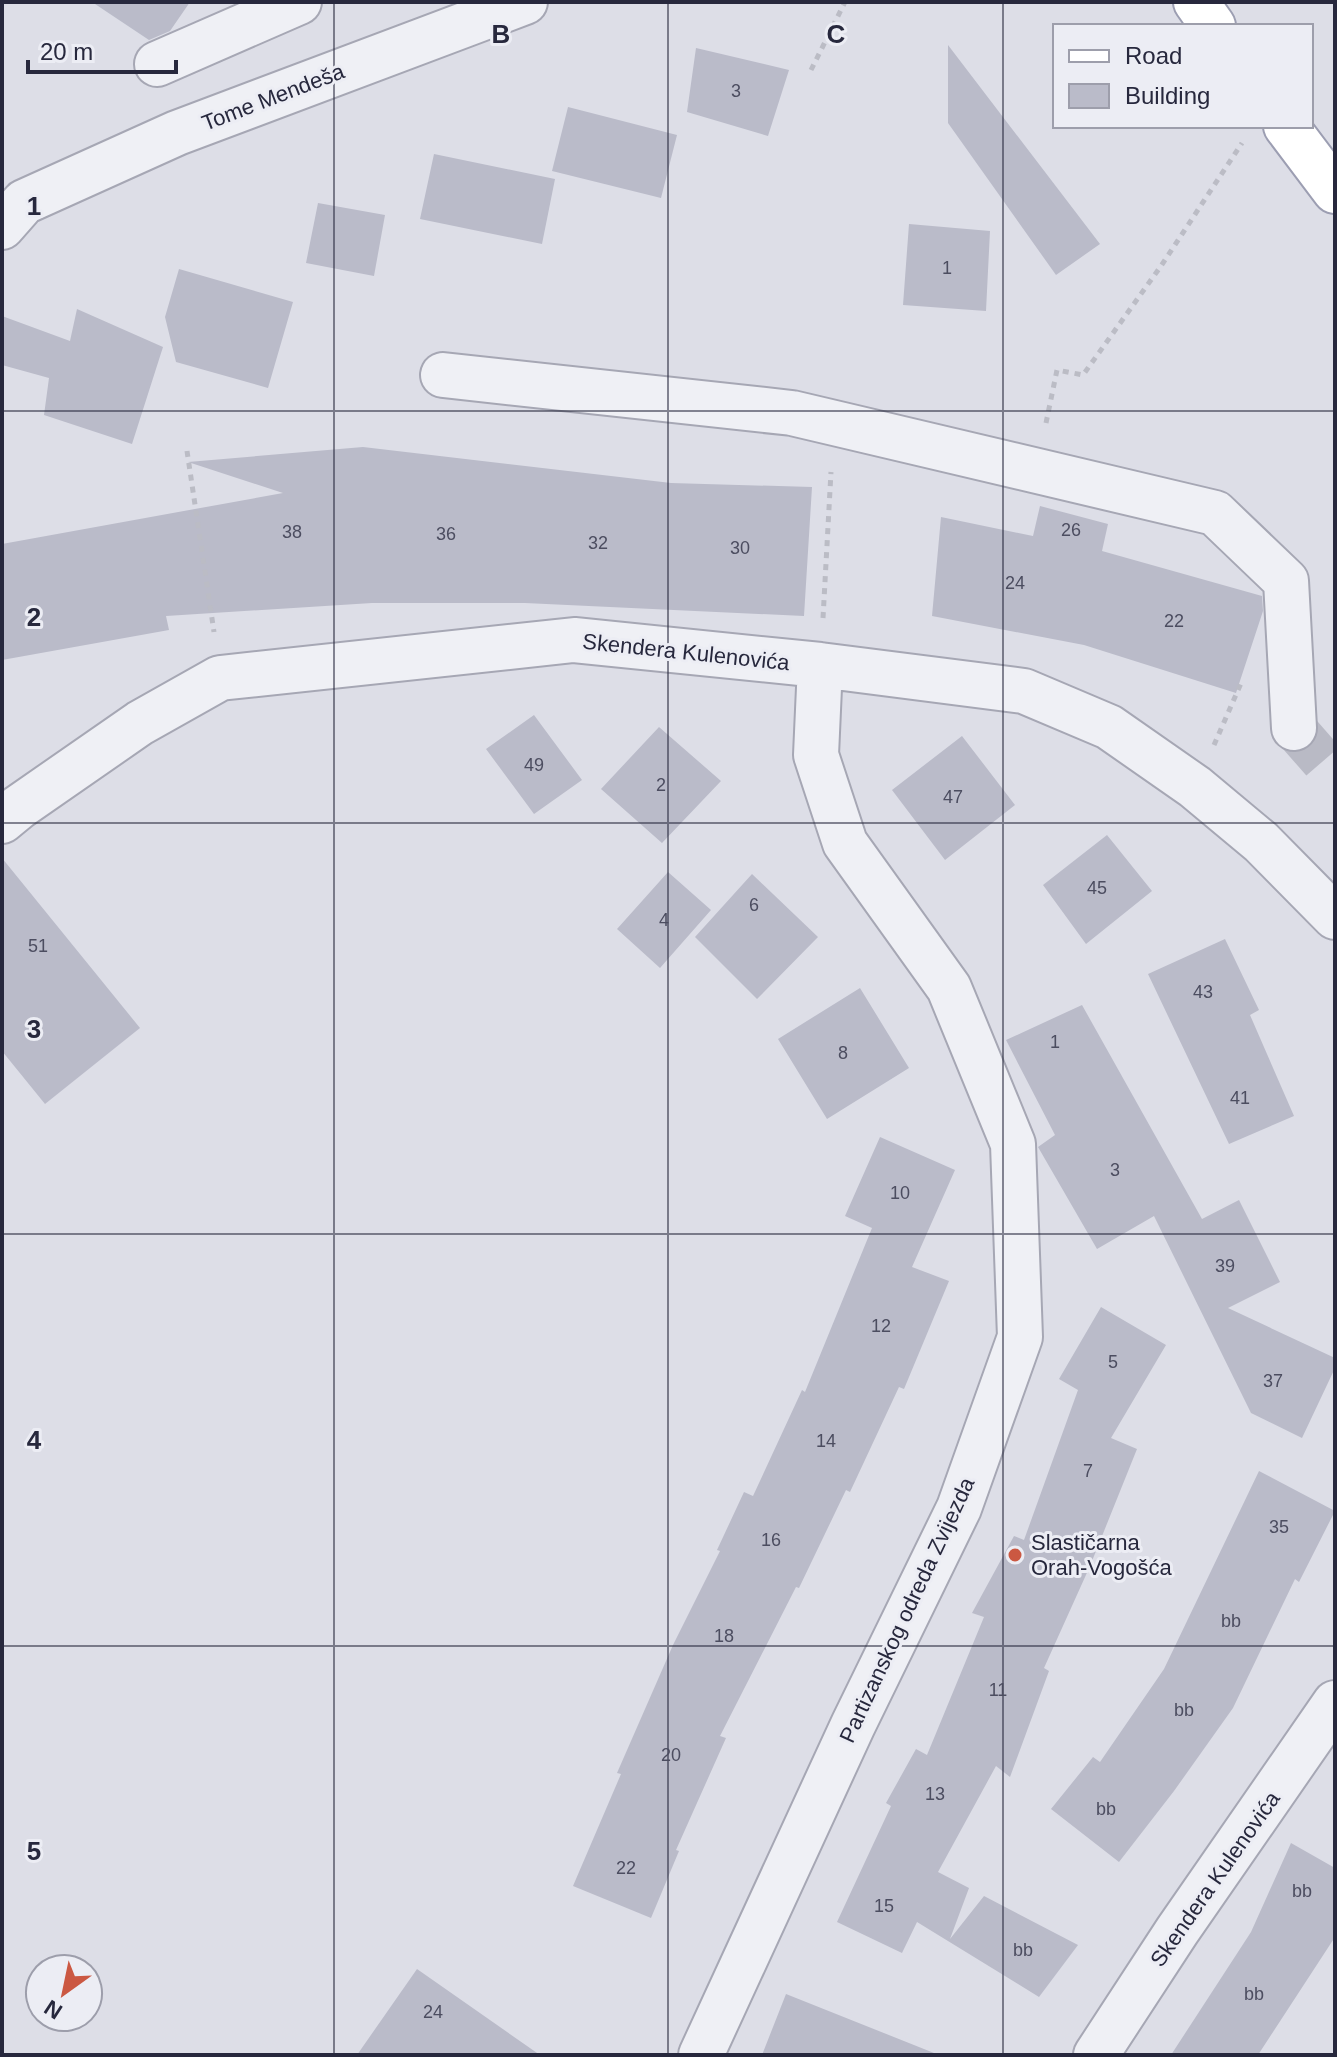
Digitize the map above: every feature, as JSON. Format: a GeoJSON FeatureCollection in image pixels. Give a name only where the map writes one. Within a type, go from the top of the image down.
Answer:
{"type":"FeatureCollection","features":[{"type":"Feature","properties":{"kind":"main road"},"geometry":{"type":"LineString","coordinates":[[1196,2],[1212,24]]}},
{"type":"Feature","properties":{"kind":"main road"},"geometry":{"type":"LineString","coordinates":[[1288,128],[1335,191]]}},
{"type":"Feature","properties":{"kind":"street"},"geometry":{"type":"LineString","coordinates":[[157,64],[299,2]]}},
{"type":"Feature","properties":{"kind":"street","name":"Tome Mendeša"},"geometry":{"type":"LineString","coordinates":[[9,201],[177,133],[525,2]]}},
{"type":"Feature","properties":{"kind":"street"},"geometry":{"type":"LineString","coordinates":[[443,375],[792,413],[1215,513],[1286,581],[1294,728]]}},
{"type":"Feature","properties":{"kind":"street","name":"Skendera Kulenovića"},"geometry":{"type":"LineString","coordinates":[[2,821],[140,723],[220,678],[574,640],[820,665],[1024,691],[1109,727],[1195,787],[1261,842],[1335,917]]}},
{"type":"Feature","properties":{"kind":"street","name":"Partizanskog odreda Zvijezda"},"geometry":{"type":"LineString","coordinates":[[701,2055],[853,1725],[959,1508],[1020,1337],[1013,1144],[949,988],[845,843],[816,755],[820,665]]}},
{"type":"Feature","properties":{"kind":"street","name":"Skendera Kulenovića"},"geometry":{"type":"LineString","coordinates":[[1096,2055],[1177,1931],[1335,1703]]}},
{"type":"Feature","properties":{"kind":"path"},"geometry":{"type":"LineString","coordinates":[[811,70],[845,2]]}},
{"type":"Feature","properties":{"kind":"path"},"geometry":{"type":"LineString","coordinates":[[1036,471],[1057,370],[1083,375],[1161,266],[1245,139]]}},
{"type":"Feature","properties":{"kind":"path"},"geometry":{"type":"LineString","coordinates":[[187,451],[220,678]]}},
{"type":"Feature","properties":{"kind":"path"},"geometry":{"type":"LineString","coordinates":[[820,665],[831,468]]}},
{"type":"Feature","properties":{"kind":"building"},"geometry":{"type":"Polygon","coordinates":[[[92,2],[190,2],[170,31],[149,40],[92,2]]]}},
{"type":"Feature","properties":{"kind":"building"},"geometry":{"type":"Polygon","coordinates":[[[948,45],[1100,244],[1056,275],[948,123],[948,45]]]}},
{"type":"Feature","properties":{"kind":"building"},"geometry":{"type":"Polygon","coordinates":[[[696,48],[789,70],[768,136],[687,112],[696,48]]]}},
{"type":"Feature","properties":{"kind":"building"},"geometry":{"type":"Polygon","coordinates":[[[568,107],[677,135],[661,198],[552,171],[568,107]]]}},
{"type":"Feature","properties":{"kind":"building"},"geometry":{"type":"Polygon","coordinates":[[[434,154],[555,179],[542,244],[420,219],[434,154]]]}},
{"type":"Feature","properties":{"kind":"building"},"geometry":{"type":"Polygon","coordinates":[[[318,203],[385,215],[374,276],[306,263],[318,203]]]}},
{"type":"Feature","properties":{"kind":"building"},"geometry":{"type":"Polygon","coordinates":[[[909,224],[990,231],[986,311],[903,305],[909,224]]]}},
{"type":"Feature","properties":{"kind":"building"},"geometry":{"type":"Polygon","coordinates":[[[179,269],[293,302],[268,388],[176,362],[165,317],[179,269]]]}},
{"type":"Feature","properties":{"kind":"building"},"geometry":{"type":"Polygon","coordinates":[[[77,309],[163,347],[132,444],[44,415],[49,378],[2,365],[2,316],[70,341],[77,309]]]}},
{"type":"Feature","properties":{"kind":"building"},"geometry":{"type":"Polygon","coordinates":[[[363,447],[671,483],[812,487],[804,616],[525,603],[372,603],[166,616],[169,630],[2,660],[2,544],[283,493],[188,462],[363,447]]]}},
{"type":"Feature","properties":{"kind":"building"},"geometry":{"type":"Polygon","coordinates":[[[1040,506],[1108,524],[1102,551],[1262,596],[1263,611],[1236,693],[1084,645],[932,616],[941,517],[1033,536],[1040,506]]]}},
{"type":"Feature","properties":{"kind":"building"},"geometry":{"type":"Polygon","coordinates":[[[534,715],[582,780],[534,814],[486,749],[534,715]]]}},
{"type":"Feature","properties":{"kind":"building"},"geometry":{"type":"Polygon","coordinates":[[[659,727],[721,781],[662,843],[601,789],[659,727]]]}},
{"type":"Feature","properties":{"kind":"building"},"geometry":{"type":"Polygon","coordinates":[[[962,736],[1015,805],[945,860],[892,790],[962,736]]]}},
{"type":"Feature","properties":{"kind":"building"},"geometry":{"type":"Polygon","coordinates":[[[1107,835],[1152,891],[1086,944],[1043,885],[1107,835]]]}},
{"type":"Feature","properties":{"kind":"building"},"geometry":{"type":"Polygon","coordinates":[[[2,858],[140,1028],[45,1104],[2,1051],[2,858]]]}},
{"type":"Feature","properties":{"kind":"building"},"geometry":{"type":"Polygon","coordinates":[[[668,872],[711,910],[660,968],[617,929],[668,872]]]}},
{"type":"Feature","properties":{"kind":"building"},"geometry":{"type":"Polygon","coordinates":[[[752,874],[818,937],[757,999],[695,937],[752,874]]]}},
{"type":"Feature","properties":{"kind":"building"},"geometry":{"type":"Polygon","coordinates":[[[1225,939],[1259,1010],[1250,1015],[1294,1116],[1229,1144],[1148,974],[1225,939]]]}},
{"type":"Feature","properties":{"kind":"building"},"geometry":{"type":"Polygon","coordinates":[[[860,988],[909,1068],[827,1119],[778,1039],[860,988]]]}},
{"type":"Feature","properties":{"kind":"building"},"geometry":{"type":"Polygon","coordinates":[[[1082,1005],[1202,1219],[1239,1200],[1280,1282],[1228,1308],[1335,1358],[1335,1368],[1302,1438],[1251,1413],[1154,1216],[1097,1249],[1038,1147],[1055,1135],[1006,1040],[1082,1005]]]}},
{"type":"Feature","properties":{"kind":"building"},"geometry":{"type":"Polygon","coordinates":[[[880,1137],[955,1170],[912,1267],[949,1281],[904,1389],[899,1387],[850,1492],[846,1490],[799,1588],[796,1587],[720,1736],[726,1738],[676,1850],[679,1851],[651,1918],[573,1886],[621,1774],[617,1773],[673,1645],[720,1551],[717,1550],[744,1492],[753,1496],[802,1390],[805,1392],[872,1228],[845,1216],[880,1137]]]}},
{"type":"Feature","properties":{"kind":"building"},"geometry":{"type":"Polygon","coordinates":[[[1101,1307],[1166,1345],[1111,1438],[1137,1449],[1090,1566],[1044,1668],[1049,1671],[1010,1777],[996,1766],[938,1872],[969,1888],[950,1939],[984,1896],[1078,1945],[1039,1997],[917,1922],[902,1953],[837,1922],[891,1806],[886,1803],[916,1749],[927,1755],[984,1617],[972,1613],[1014,1536],[1024,1540],[1078,1390],[1059,1379],[1101,1307]]]}},
{"type":"Feature","properties":{"kind":"building"},"geometry":{"type":"Polygon","coordinates":[[[1259,1471],[1335,1511],[1299,1582],[1295,1579],[1233,1708],[1119,1862],[1051,1809],[1093,1757],[1100,1762],[1164,1669],[1259,1471]]]}},
{"type":"Feature","properties":{"kind":"building"},"geometry":{"type":"Polygon","coordinates":[[[1291,1843],[1335,1868],[1335,1937],[1258,2055],[1171,2055],[1251,1932],[1291,1843]]]}},
{"type":"Feature","properties":{"kind":"building"},"geometry":{"type":"Polygon","coordinates":[[[417,1969],[540,2055],[357,2055],[417,1969]]]}},
{"type":"Feature","properties":{"kind":"building"},"geometry":{"type":"Polygon","coordinates":[[[786,1994],[934,2053],[934,2055],[762,2055],[786,1994]]]}},
{"type":"Feature","properties":{"kind":"tunnel"},"geometry":{"type":"LineString","coordinates":[[1294,728],[1335,775]]}},
{"type":"Feature","properties":{"kind":"place","name":"Slastičarna Orah-Vogošća"},"geometry":{"type":"Point","coordinates":[1015,1555]}}]}
